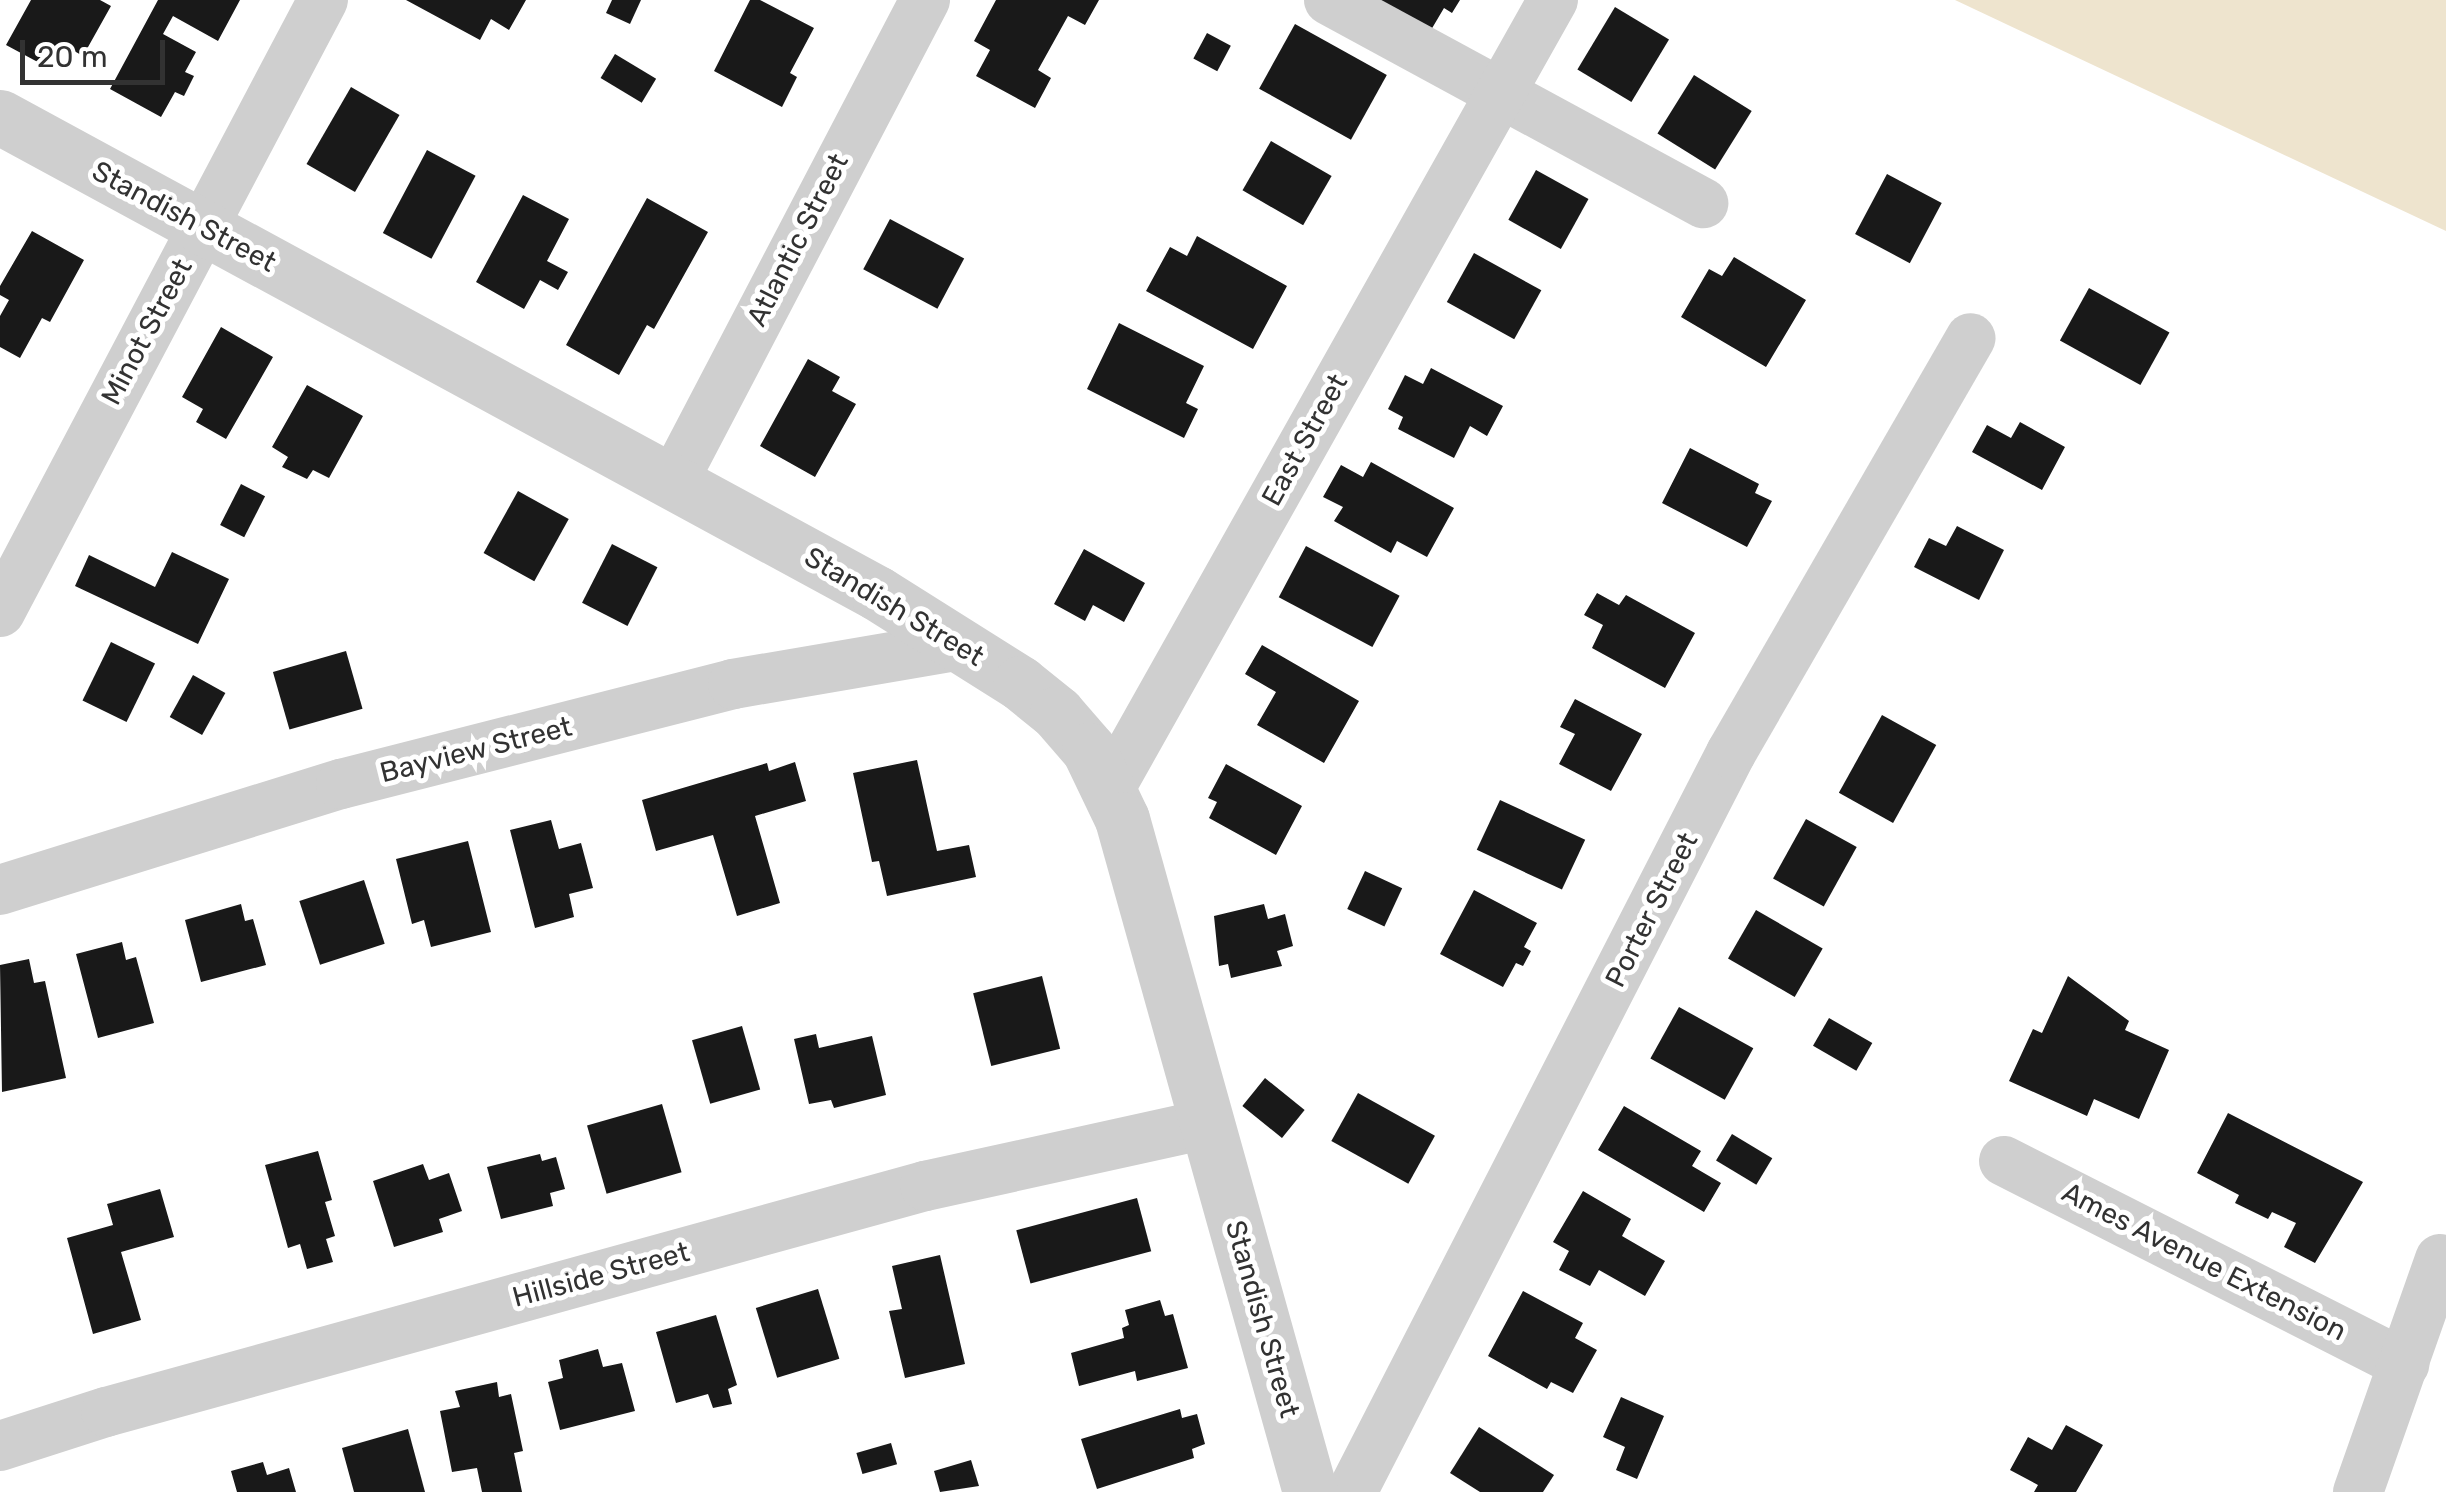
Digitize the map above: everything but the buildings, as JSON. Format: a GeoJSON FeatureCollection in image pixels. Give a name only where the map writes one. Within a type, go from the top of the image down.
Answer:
{"type":"FeatureCollection","features":[{"type":"Feature","properties":{"kind":"street","name":"Minot Street"},"geometry":{"type":"LineString","coordinates":[[0,612],[323,0]]}},
{"type":"Feature","properties":{"kind":"street","name":"Atlantic Street"},"geometry":{"type":"LineString","coordinates":[[673,482],[925,0]]}},
{"type":"Feature","properties":{"kind":"street"},"geometry":{"type":"LineString","coordinates":[[1329,0],[1703,203]]}},
{"type":"Feature","properties":{"kind":"street","name":"East Street"},"geometry":{"type":"LineString","coordinates":[[1110,788],[1552,0]]}},
{"type":"Feature","properties":{"kind":"street","name":"Standish Street"},"geometry":{"type":"LineString","coordinates":[[0,117],[877,593],[1020,682],[1057,714],[1088,750],[1110,788],[1310,1492]]}},
{"type":"Feature","properties":{"kind":"street","name":"Porter Street"},"geometry":{"type":"LineString","coordinates":[[1352,1492],[1731,754],[1972,338]]}},
{"type":"Feature","properties":{"kind":"street","name":"Bayview Street"},"geometry":{"type":"LineString","coordinates":[[0,890],[341,784],[714,689],[961,645]]}},
{"type":"Feature","properties":{"kind":"street","name":"Hillside Street"},"geometry":{"type":"LineString","coordinates":[[0,1446],[106,1412],[925,1186],[1208,1124]]}},
{"type":"Feature","properties":{"kind":"street","name":"Ames Avenue Extension"},"geometry":{"type":"LineString","coordinates":[[2004,1161],[2404,1364]]}},
{"type":"Feature","properties":{"kind":"street"},"geometry":{"type":"LineString","coordinates":[[2358,1492],[2440,1259]]}},
{"type":"Feature","properties":{"kind":"shaded area"},"geometry":{"type":"Polygon","coordinates":[[[1955,0],[2446,0],[2446,231],[1955,0]]]}}]}
